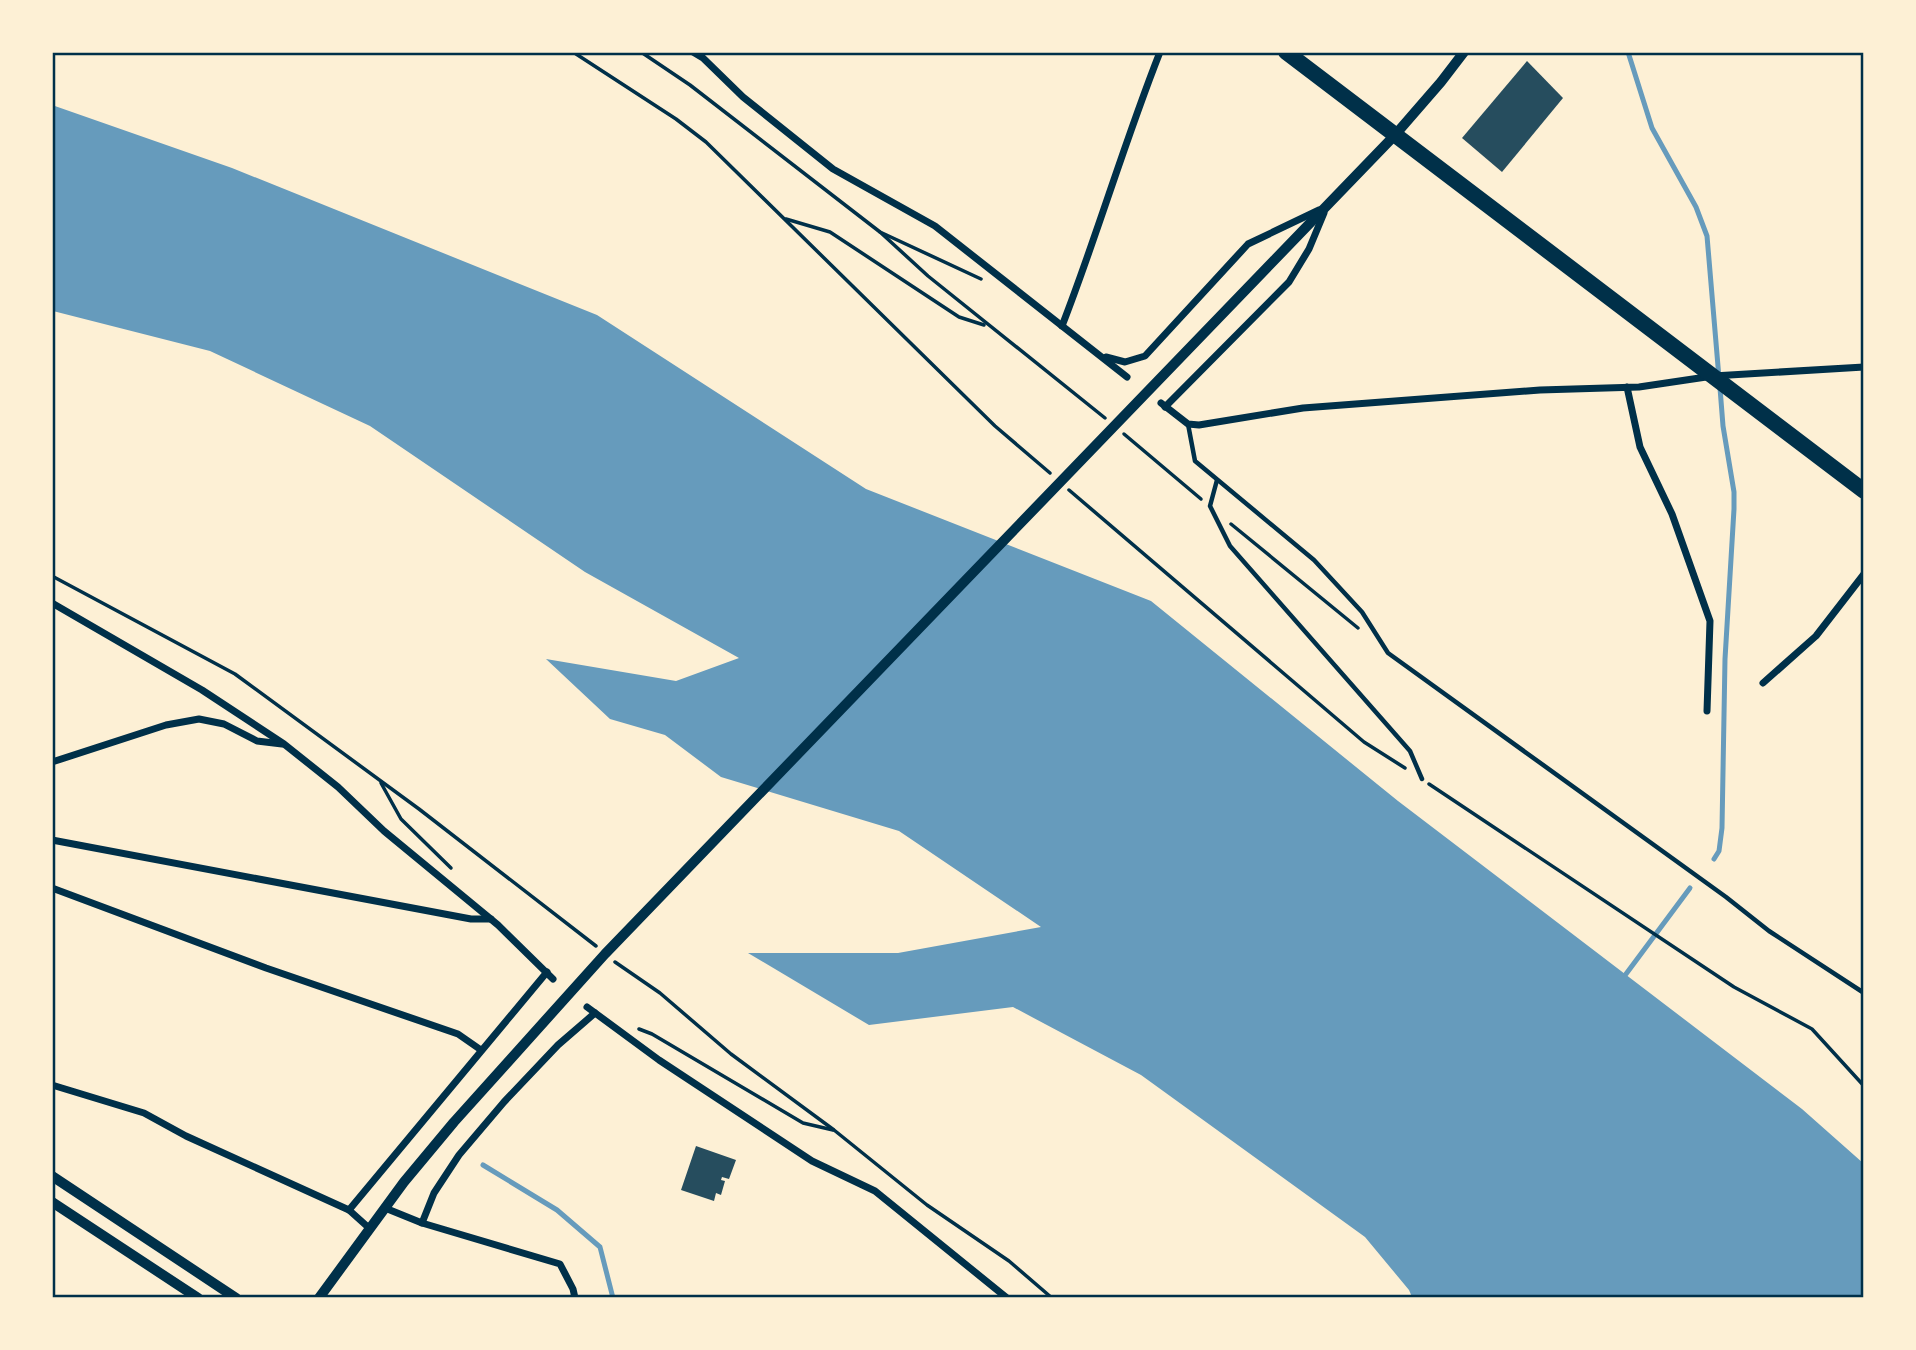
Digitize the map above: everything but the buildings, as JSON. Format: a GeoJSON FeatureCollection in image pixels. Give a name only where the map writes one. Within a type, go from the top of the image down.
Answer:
{"type":"FeatureCollection","features":[{"type":"Feature","properties":{"kind":"highway"},"geometry":{"type":"LineString","coordinates":[[1286,52],[1864,491]]}},
{"type":"Feature","properties":{"kind":"street"},"geometry":{"type":"LineString","coordinates":[[693,52],[711,64],[743,97],[833,169],[934,226],[1127,377]]}},
{"type":"Feature","properties":{"kind":"street"},"geometry":{"type":"LineString","coordinates":[[1062,326],[1160,52]]}},
{"type":"Feature","properties":{"kind":"street"},"geometry":{"type":"LineString","coordinates":[[319,1297],[369,1228],[454,1122],[605,954],[1395,135],[1464,52]]}},
{"type":"Feature","properties":{"kind":"street"},"geometry":{"type":"LineString","coordinates":[[1096,352],[1125,362],[1145,356],[1248,244],[1326,206]]}},
{"type":"Feature","properties":{"kind":"street"},"geometry":{"type":"LineString","coordinates":[[1326,206],[1309,249],[1289,282],[1163,405],[1188,424],[1199,425],[1303,408],[1541,390],[1627,387],[1864,367]]}},
{"type":"Feature","properties":{"kind":"street"},"geometry":{"type":"LineString","coordinates":[[1627,387],[1640,447],[1672,514],[1710,621],[1707,711]]}},
{"type":"Feature","properties":{"kind":"street"},"geometry":{"type":"LineString","coordinates":[[1763,683],[1816,636],[1864,574]]}},
{"type":"Feature","properties":{"kind":"street"},"geometry":{"type":"LineString","coordinates":[[52,603],[202,690],[284,744],[491,919],[553,979]]}},
{"type":"Feature","properties":{"kind":"street"},"geometry":{"type":"LineString","coordinates":[[52,762],[166,725],[199,719],[224,724],[257,741],[284,744]]}},
{"type":"Feature","properties":{"kind":"street"},"geometry":{"type":"LineString","coordinates":[[52,840],[471,919],[491,919]]}},
{"type":"Feature","properties":{"kind":"street"},"geometry":{"type":"LineString","coordinates":[[52,888],[266,968],[458,1034],[481,1050]]}},
{"type":"Feature","properties":{"kind":"street"},"geometry":{"type":"LineString","coordinates":[[349,1210],[547,972]]}},
{"type":"Feature","properties":{"kind":"street"},"geometry":{"type":"LineString","coordinates":[[587,1007],[659,1060],[812,1161],[875,1191],[1007,1297]]}},
{"type":"Feature","properties":{"kind":"street"},"geometry":{"type":"LineString","coordinates":[[422,1223],[434,1193],[459,1155],[531,1073],[594,1013]]}},
{"type":"Feature","properties":{"kind":"street"},"geometry":{"type":"LineString","coordinates":[[52,1085],[144,1113],[186,1136],[349,1210],[369,1228]]}},
{"type":"Feature","properties":{"kind":"street"},"geometry":{"type":"LineString","coordinates":[[52,1176],[236,1297]]}},
{"type":"Feature","properties":{"kind":"street"},"geometry":{"type":"LineString","coordinates":[[52,1202],[198,1297]]}},
{"type":"Feature","properties":{"kind":"street"},"geometry":{"type":"LineString","coordinates":[[385,1208],[422,1223],[560,1264],[575,1297]]}},
{"type":"Feature","properties":{"kind":"lane"},"geometry":{"type":"LineString","coordinates":[[1188,424],[1195,461],[1323,569],[1362,612],[1388,653],[1726,897],[1769,931],[1864,993]]}},
{"type":"Feature","properties":{"kind":"lane"},"geometry":{"type":"LineString","coordinates":[[1217,480],[1210,506],[1230,546],[1410,751],[1422,779]]}},
{"type":"Feature","properties":{"kind":"path"},"geometry":{"type":"LineString","coordinates":[[573,52],[696,135],[995,426],[1059,480]]}},
{"type":"Feature","properties":{"kind":"path"},"geometry":{"type":"LineString","coordinates":[[641,52],[690,85],[880,232],[988,326],[1114,425],[1388,653]]}},
{"type":"Feature","properties":{"kind":"path"},"geometry":{"type":"LineString","coordinates":[[784,219],[830,232],[959,317],[988,326]]}},
{"type":"Feature","properties":{"kind":"path"},"geometry":{"type":"LineString","coordinates":[[880,232],[987,282]]}},
{"type":"Feature","properties":{"kind":"path"},"geometry":{"type":"LineString","coordinates":[[1069,489],[1364,742],[1734,987],[1812,1029],[1864,1086]]}},
{"type":"Feature","properties":{"kind":"path"},"geometry":{"type":"LineString","coordinates":[[52,576],[235,674],[660,993],[731,1054],[834,1130],[928,1205],[1009,1261],[1052,1297]]}},
{"type":"Feature","properties":{"kind":"path"},"geometry":{"type":"LineString","coordinates":[[380,781],[401,819],[460,877],[464,896]]}},
{"type":"Feature","properties":{"kind":"path"},"geometry":{"type":"LineString","coordinates":[[629,1025],[652,1034],[803,1123],[834,1130]]}},
{"type":"Feature","properties":{"kind":"water"},"geometry":{"type":"Polygon","coordinates":[[[52,105],[232,168],[597,315],[866,489],[1151,601],[1398,801],[1802,1109],[1863,1163],[1863,1297],[1412,1297],[1365,1237],[1141,1075],[1013,1007],[869,1025],[748,953],[898,953],[1041,927],[899,831],[721,777],[665,735],[610,719],[546,659],[676,681],[739,658],[585,572],[370,426],[210,351],[53,311],[52,105]]]}},
{"type":"Feature","properties":{"kind":"waterway"},"geometry":{"type":"LineString","coordinates":[[1628,52],[1652,128],[1696,207],[1707,236],[1719,378]]}},
{"type":"Feature","properties":{"kind":"waterway"},"geometry":{"type":"LineString","coordinates":[[1714,859],[1719,851],[1722,828],[1725,659],[1734,509],[1720,388]]}},
{"type":"Feature","properties":{"kind":"waterway"},"geometry":{"type":"LineString","coordinates":[[1626,974],[1690,888]]}},
{"type":"Feature","properties":{"kind":"waterway"},"geometry":{"type":"LineString","coordinates":[[483,1165],[557,1210],[600,1247],[613,1298]]}}]}
